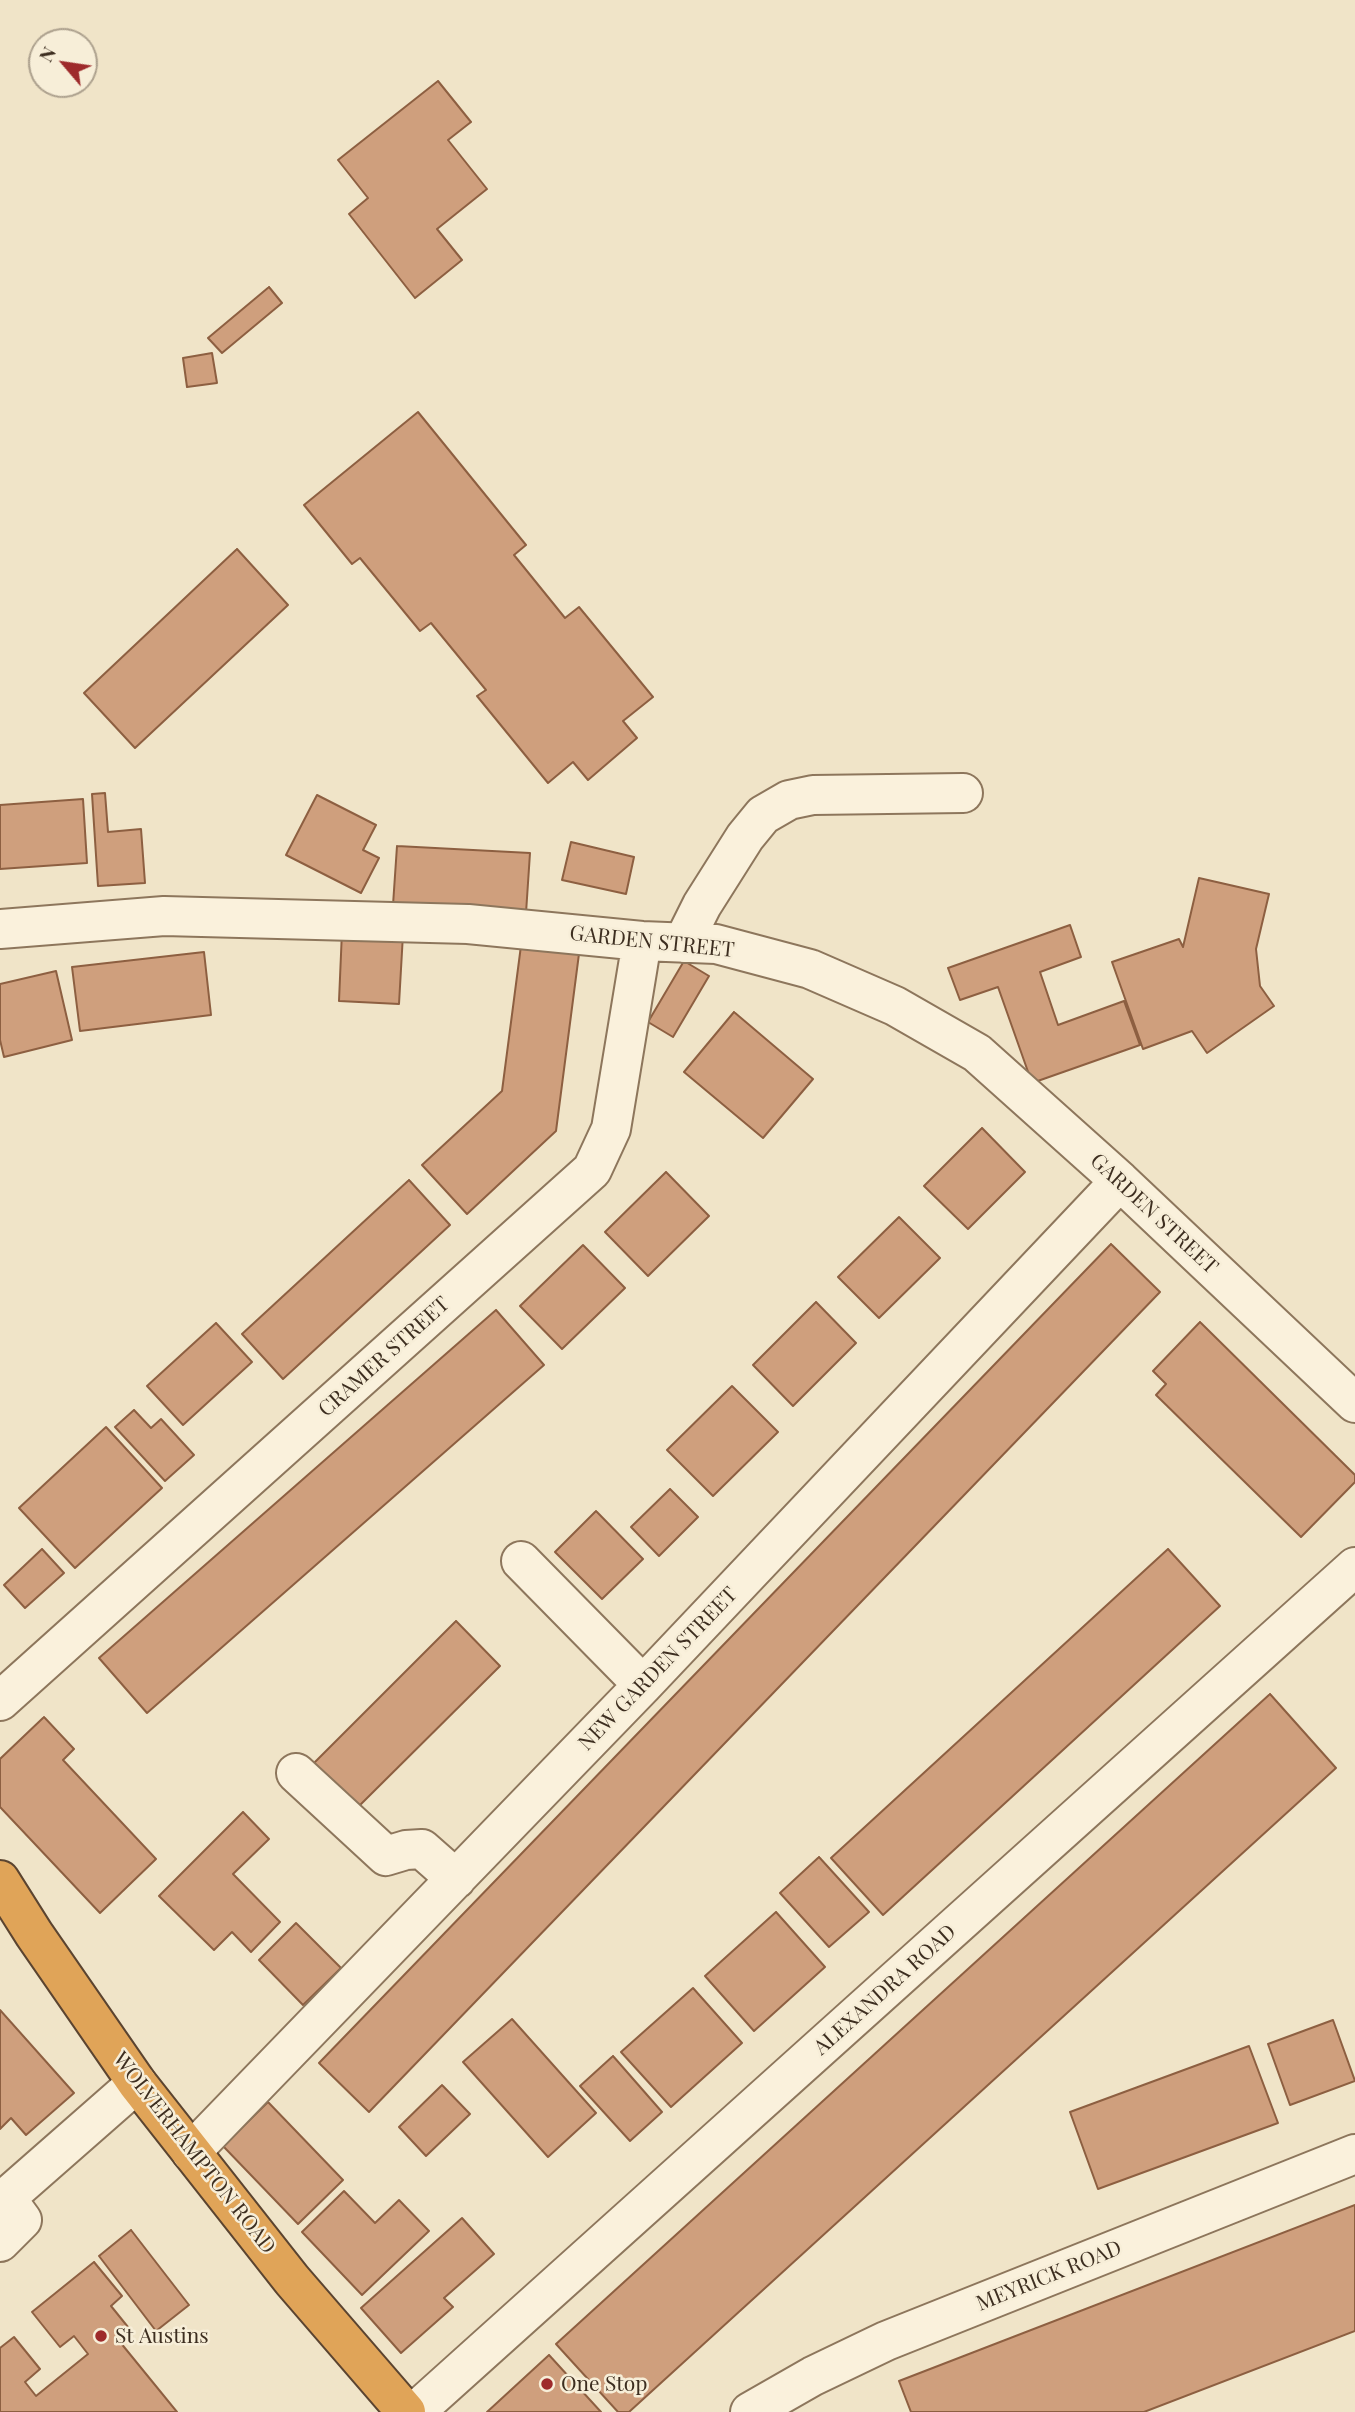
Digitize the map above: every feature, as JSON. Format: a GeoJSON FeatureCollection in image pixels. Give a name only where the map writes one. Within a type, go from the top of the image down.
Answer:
{"type":"FeatureCollection","features":[{"type":"Feature","properties":{"kind":"highway","name":"WOLVERHAMPTON ROAD"},"geometry":{"type":"LineString","coordinates":[[0,1880],[137,2083],[292,2280],[405,2412]]}},
{"type":"Feature","properties":{"kind":"street"},"geometry":{"type":"LineString","coordinates":[[683,943],[702,905],[745,837],[764,815],[789,800],[813,795],[963,793]]}},
{"type":"Feature","properties":{"kind":"street","name":"GARDEN STREET"},"geometry":{"type":"LineString","coordinates":[[0,929],[164,916],[468,924],[642,941],[716,944],[810,969],[895,1006],[977,1053],[1120,1181],[1355,1403]]}},
{"type":"Feature","properties":{"kind":"street","name":"CRAMER STREET"},"geometry":{"type":"LineString","coordinates":[[0,1701],[592,1170],[611,1129],[642,941]]}},
{"type":"Feature","properties":{"kind":"street","name":"NEW GARDEN STREET"},"geometry":{"type":"LineString","coordinates":[[191,2152],[643,1685],[1120,1181]]}},
{"type":"Feature","properties":{"kind":"street"},"geometry":{"type":"LineString","coordinates":[[521,1561],[643,1685]]}},
{"type":"Feature","properties":{"kind":"street","name":"ALEXANDRA ROAD"},"geometry":{"type":"LineString","coordinates":[[415,2412],[1355,1567]]}},
{"type":"Feature","properties":{"kind":"street"},"geometry":{"type":"LineString","coordinates":[[296,1773],[386,1856],[422,1849],[456,1880]]}},
{"type":"Feature","properties":{"kind":"street"},"geometry":{"type":"LineString","coordinates":[[0,2242],[22,2220],[6,2198],[137,2083]]}},
{"type":"Feature","properties":{"kind":"street","name":"MEYRICK ROAD"},"geometry":{"type":"LineString","coordinates":[[750,2412],[813,2375],[886,2341],[1355,2154]]}},
{"type":"Feature","properties":{"kind":"building"},"geometry":{"type":"Polygon","coordinates":[[[438,81],[471,122],[448,140],[487,189],[437,229],[462,260],[415,298],[349,214],[368,198],[338,160],[438,81]]]}},
{"type":"Feature","properties":{"kind":"building"},"geometry":{"type":"Polygon","coordinates":[[[269,287],[282,303],[222,353],[208,338],[269,287]]]}},
{"type":"Feature","properties":{"kind":"building"},"geometry":{"type":"Polygon","coordinates":[[[212,353],[217,383],[187,387],[183,358],[212,353]]]}},
{"type":"Feature","properties":{"kind":"building"},"geometry":{"type":"Polygon","coordinates":[[[418,412],[526,545],[514,555],[565,618],[579,607],[653,697],[623,721],[637,738],[588,780],[573,762],[548,783],[477,696],[486,690],[431,623],[420,631],[360,558],[352,564],[304,505],[418,412]]]}},
{"type":"Feature","properties":{"kind":"building"},"geometry":{"type":"Polygon","coordinates":[[[237,549],[288,605],[135,748],[84,693],[237,549]]]}},
{"type":"Feature","properties":{"kind":"building"},"geometry":{"type":"Polygon","coordinates":[[[105,793],[108,832],[141,829],[145,883],[98,886],[92,794],[105,793]]]}},
{"type":"Feature","properties":{"kind":"building"},"geometry":{"type":"Polygon","coordinates":[[[317,795],[376,825],[363,850],[379,858],[361,893],[286,855],[317,795]]]}},
{"type":"Feature","properties":{"kind":"building"},"geometry":{"type":"Polygon","coordinates":[[[83,799],[87,863],[0,869],[0,805],[83,799]]]}},
{"type":"Feature","properties":{"kind":"building"},"geometry":{"type":"Polygon","coordinates":[[[571,842],[634,857],[626,894],[562,880],[571,842]]]}},
{"type":"Feature","properties":{"kind":"building"},"geometry":{"type":"Polygon","coordinates":[[[397,846],[530,853],[526,913],[393,905],[397,846]]]}},
{"type":"Feature","properties":{"kind":"building"},"geometry":{"type":"Polygon","coordinates":[[[1199,878],[1269,894],[1256,949],[1260,986],[1274,1006],[1207,1053],[1192,1031],[1143,1049],[1112,962],[1179,939],[1183,947],[1199,878]]]}},
{"type":"Feature","properties":{"kind":"building"},"geometry":{"type":"Polygon","coordinates":[[[1070,925],[1081,957],[1040,972],[1058,1025],[1124,1001],[1140,1045],[1032,1083],[998,987],[960,1000],[948,968],[1070,925]]]}},
{"type":"Feature","properties":{"kind":"building"},"geometry":{"type":"Polygon","coordinates":[[[342,931],[403,934],[399,1004],[339,1001],[342,931]]]}},
{"type":"Feature","properties":{"kind":"building"},"geometry":{"type":"Polygon","coordinates":[[[522,938],[580,946],[556,1131],[467,1214],[422,1165],[502,1091],[522,938]]]}},
{"type":"Feature","properties":{"kind":"building"},"geometry":{"type":"Polygon","coordinates":[[[204,952],[211,1015],[80,1031],[72,967],[204,952]]]}},
{"type":"Feature","properties":{"kind":"building"},"geometry":{"type":"Polygon","coordinates":[[[684,961],[709,976],[673,1037],[648,1022],[684,961]]]}},
{"type":"Feature","properties":{"kind":"building"},"geometry":{"type":"Polygon","coordinates":[[[56,971],[72,1040],[4,1057],[0,1040],[0,984],[56,971]]]}},
{"type":"Feature","properties":{"kind":"building"},"geometry":{"type":"Polygon","coordinates":[[[734,1012],[813,1079],[763,1138],[684,1072],[734,1012]]]}},
{"type":"Feature","properties":{"kind":"building"},"geometry":{"type":"Polygon","coordinates":[[[982,1128],[1025,1172],[968,1229],[924,1186],[982,1128]]]}},
{"type":"Feature","properties":{"kind":"building"},"geometry":{"type":"Polygon","coordinates":[[[666,1172],[709,1216],[648,1276],[605,1232],[666,1172]]]}},
{"type":"Feature","properties":{"kind":"building"},"geometry":{"type":"Polygon","coordinates":[[[409,1180],[450,1225],[283,1379],[242,1334],[409,1180]]]}},
{"type":"Feature","properties":{"kind":"building"},"geometry":{"type":"Polygon","coordinates":[[[899,1217],[940,1258],[879,1318],[838,1277],[899,1217]]]}},
{"type":"Feature","properties":{"kind":"building"},"geometry":{"type":"Polygon","coordinates":[[[1111,1244],[1160,1292],[369,2112],[319,2063],[1111,1244]]]}},
{"type":"Feature","properties":{"kind":"building"},"geometry":{"type":"Polygon","coordinates":[[[583,1245],[625,1288],[562,1349],[520,1306],[583,1245]]]}},
{"type":"Feature","properties":{"kind":"building"},"geometry":{"type":"Polygon","coordinates":[[[816,1302],[856,1343],[793,1406],[753,1365],[816,1302]]]}},
{"type":"Feature","properties":{"kind":"building"},"geometry":{"type":"Polygon","coordinates":[[[496,1310],[544,1365],[147,1713],[99,1658],[496,1310]]]}},
{"type":"Feature","properties":{"kind":"building"},"geometry":{"type":"Polygon","coordinates":[[[1200,1322],[1355,1475],[1355,1482],[1301,1537],[1156,1395],[1166,1384],[1153,1371],[1200,1322]]]}},
{"type":"Feature","properties":{"kind":"building"},"geometry":{"type":"Polygon","coordinates":[[[216,1323],[252,1362],[183,1425],[147,1386],[216,1323]]]}},
{"type":"Feature","properties":{"kind":"building"},"geometry":{"type":"Polygon","coordinates":[[[732,1386],[778,1432],[713,1496],[667,1450],[732,1386]]]}},
{"type":"Feature","properties":{"kind":"building"},"geometry":{"type":"Polygon","coordinates":[[[134,1410],[151,1428],[161,1419],[194,1455],[165,1481],[115,1427],[134,1410]]]}},
{"type":"Feature","properties":{"kind":"building"},"geometry":{"type":"Polygon","coordinates":[[[106,1427],[162,1488],[75,1568],[19,1508],[106,1427]]]}},
{"type":"Feature","properties":{"kind":"building"},"geometry":{"type":"Polygon","coordinates":[[[670,1489],[698,1517],[659,1556],[631,1527],[670,1489]]]}},
{"type":"Feature","properties":{"kind":"building"},"geometry":{"type":"Polygon","coordinates":[[[596,1511],[643,1559],[602,1599],[555,1552],[596,1511]]]}},
{"type":"Feature","properties":{"kind":"building"},"geometry":{"type":"Polygon","coordinates":[[[42,1549],[64,1573],[25,1608],[4,1585],[42,1549]]]}},
{"type":"Feature","properties":{"kind":"building"},"geometry":{"type":"Polygon","coordinates":[[[1168,1549],[1220,1606],[883,1915],[831,1858],[1168,1549]]]}},
{"type":"Feature","properties":{"kind":"building"},"geometry":{"type":"Polygon","coordinates":[[[456,1621],[500,1666],[352,1813],[308,1769],[456,1621]]]}},
{"type":"Feature","properties":{"kind":"building"},"geometry":{"type":"Polygon","coordinates":[[[1270,1694],[1336,1768],[629,2412],[618,2412],[556,2344],[1270,1694]]]}},
{"type":"Feature","properties":{"kind":"building"},"geometry":{"type":"Polygon","coordinates":[[[44,1717],[74,1749],[63,1760],[156,1859],[100,1913],[0,1807],[0,1759],[44,1717]]]}},
{"type":"Feature","properties":{"kind":"building"},"geometry":{"type":"Polygon","coordinates":[[[243,1812],[269,1839],[233,1874],[280,1922],[251,1952],[232,1932],[214,1950],[159,1896],[243,1812]]]}},
{"type":"Feature","properties":{"kind":"building"},"geometry":{"type":"Polygon","coordinates":[[[819,1857],[869,1912],[829,1947],[780,1893],[819,1857]]]}},
{"type":"Feature","properties":{"kind":"building"},"geometry":{"type":"Polygon","coordinates":[[[776,1912],[825,1967],[754,2031],[705,1976],[776,1912]]]}},
{"type":"Feature","properties":{"kind":"building"},"geometry":{"type":"Polygon","coordinates":[[[296,1923],[341,1968],[303,2005],[259,1960],[296,1923]]]}},
{"type":"Feature","properties":{"kind":"building"},"geometry":{"type":"Polygon","coordinates":[[[693,1988],[742,2043],[671,2107],[621,2052],[693,1988]]]}},
{"type":"Feature","properties":{"kind":"building"},"geometry":{"type":"Polygon","coordinates":[[[0,2010],[74,2093],[26,2135],[11,2118],[0,2129],[0,2010]]]}},
{"type":"Feature","properties":{"kind":"building"},"geometry":{"type":"Polygon","coordinates":[[[512,2019],[596,2113],[548,2157],[463,2062],[512,2019]]]}},
{"type":"Feature","properties":{"kind":"building"},"geometry":{"type":"Polygon","coordinates":[[[1333,2020],[1355,2081],[1290,2105],[1268,2044],[1333,2020]]]}},
{"type":"Feature","properties":{"kind":"building"},"geometry":{"type":"Polygon","coordinates":[[[1249,2046],[1278,2123],[1098,2189],[1070,2112],[1249,2046]]]}},
{"type":"Feature","properties":{"kind":"building"},"geometry":{"type":"Polygon","coordinates":[[[613,2056],[662,2112],[630,2141],[580,2086],[613,2056]]]}},
{"type":"Feature","properties":{"kind":"building"},"geometry":{"type":"Polygon","coordinates":[[[442,2085],[470,2114],[426,2156],[399,2127],[442,2085]]]}},
{"type":"Feature","properties":{"kind":"building"},"geometry":{"type":"Polygon","coordinates":[[[268,2102],[343,2180],[298,2224],[223,2146],[268,2102]]]}},
{"type":"Feature","properties":{"kind":"building"},"geometry":{"type":"Polygon","coordinates":[[[344,2191],[375,2223],[399,2200],[429,2231],[362,2295],[302,2232],[344,2191]]]}},
{"type":"Feature","properties":{"kind":"building"},"geometry":{"type":"Polygon","coordinates":[[[1355,2205],[1355,2331],[1144,2412],[911,2412],[899,2381],[1355,2205]]]}},
{"type":"Feature","properties":{"kind":"building"},"geometry":{"type":"Polygon","coordinates":[[[462,2218],[494,2254],[444,2298],[453,2307],[401,2353],[361,2308],[462,2218]]]}},
{"type":"Feature","properties":{"kind":"building"},"geometry":{"type":"Polygon","coordinates":[[[131,2230],[189,2305],[156,2331],[99,2256],[131,2230]]]}},
{"type":"Feature","properties":{"kind":"building","name":"St Austins"},"geometry":{"type":"Polygon","coordinates":[[[94,2262],[122,2296],[111,2306],[132,2332],[120,2342],[177,2412],[0,2412],[0,2348],[14,2337],[40,2369],[25,2382],[36,2396],[88,2354],[74,2336],[60,2347],[32,2312],[94,2262]]]}},
{"type":"Feature","properties":{"kind":"building","name":"One Stop"},"geometry":{"type":"Polygon","coordinates":[[[549,2355],[601,2412],[487,2412],[549,2355]]]}},
{"type":"Feature","properties":{"kind":"place","name":"St Austins"},"geometry":{"type":"Point","coordinates":[101,2336]}},
{"type":"Feature","properties":{"kind":"place","name":"One Stop"},"geometry":{"type":"Point","coordinates":[547,2384]}}]}
